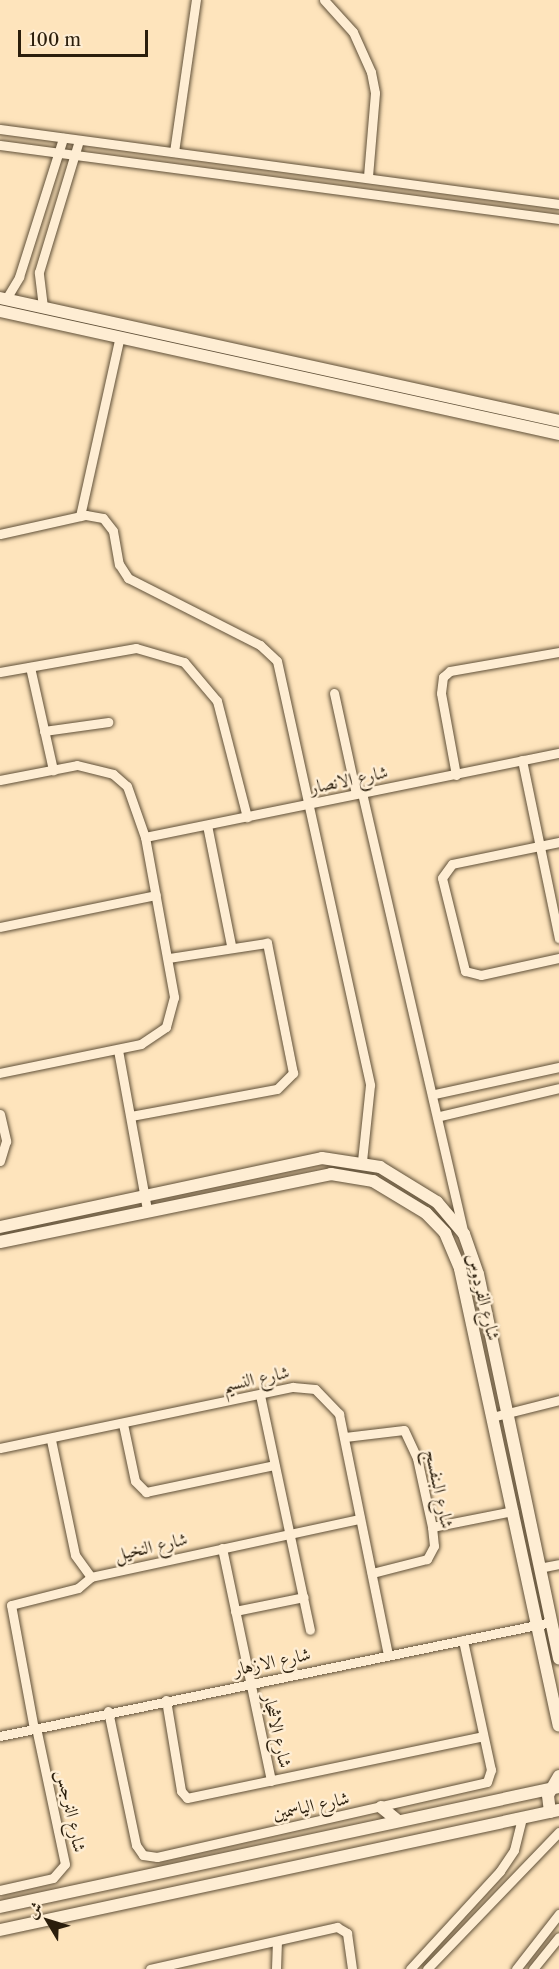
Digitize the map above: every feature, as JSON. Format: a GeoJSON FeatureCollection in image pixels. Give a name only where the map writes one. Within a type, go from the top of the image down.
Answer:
{"type":"FeatureCollection","features":[{"type":"Feature","properties":{"kind":"street"},"geometry":{"type":"LineString","coordinates":[[174,152],[196,0]]}},
{"type":"Feature","properties":{"kind":"street"},"geometry":{"type":"LineString","coordinates":[[324,0],[352,32],[370,72],[375,93],[368,177]]}},
{"type":"Feature","properties":{"kind":"street"},"geometry":{"type":"LineString","coordinates":[[0,129],[559,204]]}},
{"type":"Feature","properties":{"kind":"street"},"geometry":{"type":"LineString","coordinates":[[63,138],[19,277],[3,298],[43,307],[68,319],[120,336],[559,434]]}},
{"type":"Feature","properties":{"kind":"street"},"geometry":{"type":"LineString","coordinates":[[43,307],[39,272],[79,140]]}},
{"type":"Feature","properties":{"kind":"street"},"geometry":{"type":"LineString","coordinates":[[0,146],[559,219]]}},
{"type":"Feature","properties":{"kind":"street"},"geometry":{"type":"LineString","coordinates":[[0,311],[68,319],[559,421]]}},
{"type":"Feature","properties":{"kind":"street"},"geometry":{"type":"LineString","coordinates":[[80,516],[120,336]]}},
{"type":"Feature","properties":{"kind":"street"},"geometry":{"type":"LineString","coordinates":[[0,534],[80,516],[97,516],[111,526],[118,564],[128,578],[272,655],[283,675],[371,1094],[362,1161]]}},
{"type":"Feature","properties":{"kind":"street"},"geometry":{"type":"LineString","coordinates":[[0,672],[136,648],[184,662],[217,701],[247,817]]}},
{"type":"Feature","properties":{"kind":"street"},"geometry":{"type":"LineString","coordinates":[[456,775],[441,693],[443,677],[450,671],[559,652]]}},
{"type":"Feature","properties":{"kind":"street"},"geometry":{"type":"LineString","coordinates":[[30,667],[53,770]]}},
{"type":"Feature","properties":{"kind":"street"},"geometry":{"type":"LineString","coordinates":[[334,693],[435,1094],[464,1234]]}},
{"type":"Feature","properties":{"kind":"street"},"geometry":{"type":"LineString","coordinates":[[44,731],[108,722]]}},
{"type":"Feature","properties":{"kind":"street","name":"شارع الانصار"},"geometry":{"type":"LineString","coordinates":[[145,837],[559,753]]}},
{"type":"Feature","properties":{"kind":"street"},"geometry":{"type":"LineString","coordinates":[[522,760],[559,938]]}},
{"type":"Feature","properties":{"kind":"street"},"geometry":{"type":"LineString","coordinates":[[0,780],[77,765],[113,774],[136,801],[169,958],[174,997],[166,1027],[154,1038],[118,1050],[0,1073]]}},
{"type":"Feature","properties":{"kind":"street"},"geometry":{"type":"LineString","coordinates":[[207,825],[231,945]]}},
{"type":"Feature","properties":{"kind":"street"},"geometry":{"type":"LineString","coordinates":[[559,842],[452,864],[442,878],[465,970],[481,975],[559,958]]}},
{"type":"Feature","properties":{"kind":"street"},"geometry":{"type":"LineString","coordinates":[[0,927],[156,895]]}},
{"type":"Feature","properties":{"kind":"street"},"geometry":{"type":"LineString","coordinates":[[131,1116],[277,1089],[289,1081],[292,1063],[272,950],[260,940],[169,958]]}},
{"type":"Feature","properties":{"kind":"street"},"geometry":{"type":"LineString","coordinates":[[118,1050],[147,1209]]}},
{"type":"Feature","properties":{"kind":"street"},"geometry":{"type":"LineString","coordinates":[[435,1094],[559,1067]]}},
{"type":"Feature","properties":{"kind":"street"},"geometry":{"type":"LineString","coordinates":[[440,1116],[559,1088]]}},
{"type":"Feature","properties":{"kind":"street"},"geometry":{"type":"LineString","coordinates":[[0,1114],[6,1140],[0,1161]]}},
{"type":"Feature","properties":{"kind":"street","name":"شارع الفردوس"},"geometry":{"type":"LineString","coordinates":[[0,1227],[303,1160],[362,1161],[419,1189],[464,1234],[509,1413],[559,1659]]}},
{"type":"Feature","properties":{"kind":"street","name":"شارع الفردوس"},"geometry":{"type":"LineString","coordinates":[[0,1242],[147,1209],[331,1174],[362,1176],[400,1196],[435,1222],[452,1245],[559,1725]]}},
{"type":"Feature","properties":{"kind":"street","name":"شارع النسيم"},"geometry":{"type":"LineString","coordinates":[[0,1448],[51,1440],[260,1395],[315,1389],[332,1402],[345,1437],[388,1654]]}},
{"type":"Feature","properties":{"kind":"street"},"geometry":{"type":"LineString","coordinates":[[260,1395],[310,1630]]}},
{"type":"Feature","properties":{"kind":"street"},"geometry":{"type":"LineString","coordinates":[[492,1417],[559,1400]]}},
{"type":"Feature","properties":{"kind":"street"},"geometry":{"type":"LineString","coordinates":[[123,1424],[135,1481],[146,1492],[274,1465]]}},
{"type":"Feature","properties":{"kind":"street","name":"شارع البنفسج"},"geometry":{"type":"LineString","coordinates":[[345,1437],[404,1430],[417,1458],[432,1527],[434,1546],[427,1559],[372,1573]]}},
{"type":"Feature","properties":{"kind":"street"},"geometry":{"type":"LineString","coordinates":[[51,1440],[75,1555],[91,1577]]}},
{"type":"Feature","properties":{"kind":"street"},"geometry":{"type":"LineString","coordinates":[[432,1527],[513,1511]]}},
{"type":"Feature","properties":{"kind":"street","name":"شارع النخيل"},"geometry":{"type":"LineString","coordinates":[[35,1728],[11,1605],[78,1588],[91,1577],[360,1519]]}},
{"type":"Feature","properties":{"kind":"street","name":"شارع الاشجار"},"geometry":{"type":"LineString","coordinates":[[222,1548],[271,1781]]}},
{"type":"Feature","properties":{"kind":"street"},"geometry":{"type":"LineString","coordinates":[[539,1568],[559,1564]]}},
{"type":"Feature","properties":{"kind":"street"},"geometry":{"type":"LineString","coordinates":[[235,1611],[304,1597]]}},
{"type":"Feature","properties":{"kind":"street","name":"شارع الازهار"},"geometry":{"type":"LineString","coordinates":[[0,1736],[108,1711],[551,1622]]}},
{"type":"Feature","properties":{"kind":"street","name":"شارع الياسمين"},"geometry":{"type":"LineString","coordinates":[[108,1711],[136,1845],[153,1858],[381,1808],[487,1782],[491,1770],[463,1640]]}},
{"type":"Feature","properties":{"kind":"street"},"geometry":{"type":"LineString","coordinates":[[166,1701],[181,1791],[187,1798],[483,1736]]}},
{"type":"Feature","properties":{"kind":"street","name":"شارع النرجس"},"geometry":{"type":"LineString","coordinates":[[0,1890],[52,1878],[65,1864],[35,1728]]}},
{"type":"Feature","properties":{"kind":"street"},"geometry":{"type":"LineString","coordinates":[[0,1930],[555,1811],[555,1788],[559,1776]]}},
{"type":"Feature","properties":{"kind":"street"},"geometry":{"type":"LineString","coordinates":[[0,1907],[555,1788]]}},
{"type":"Feature","properties":{"kind":"street"},"geometry":{"type":"LineString","coordinates":[[381,1808],[398,1821]]}},
{"type":"Feature","properties":{"kind":"street"},"geometry":{"type":"LineString","coordinates":[[410,1969],[500,1871],[514,1850],[522,1818]]}},
{"type":"Feature","properties":{"kind":"street"},"geometry":{"type":"LineString","coordinates":[[427,1969],[559,1832]]}},
{"type":"Feature","properties":{"kind":"street"},"geometry":{"type":"LineString","coordinates":[[182,1851],[186,1868]]}},
{"type":"Feature","properties":{"kind":"street"},"geometry":{"type":"LineString","coordinates":[[516,1969],[559,1914]]}},
{"type":"Feature","properties":{"kind":"street"},"geometry":{"type":"LineString","coordinates":[[150,1969],[340,1927],[347,1934],[352,1969]]}},
{"type":"Feature","properties":{"kind":"street"},"geometry":{"type":"LineString","coordinates":[[533,1969],[559,1937]]}},
{"type":"Feature","properties":{"kind":"street"},"geometry":{"type":"LineString","coordinates":[[276,1969],[277,1942]]}}]}
